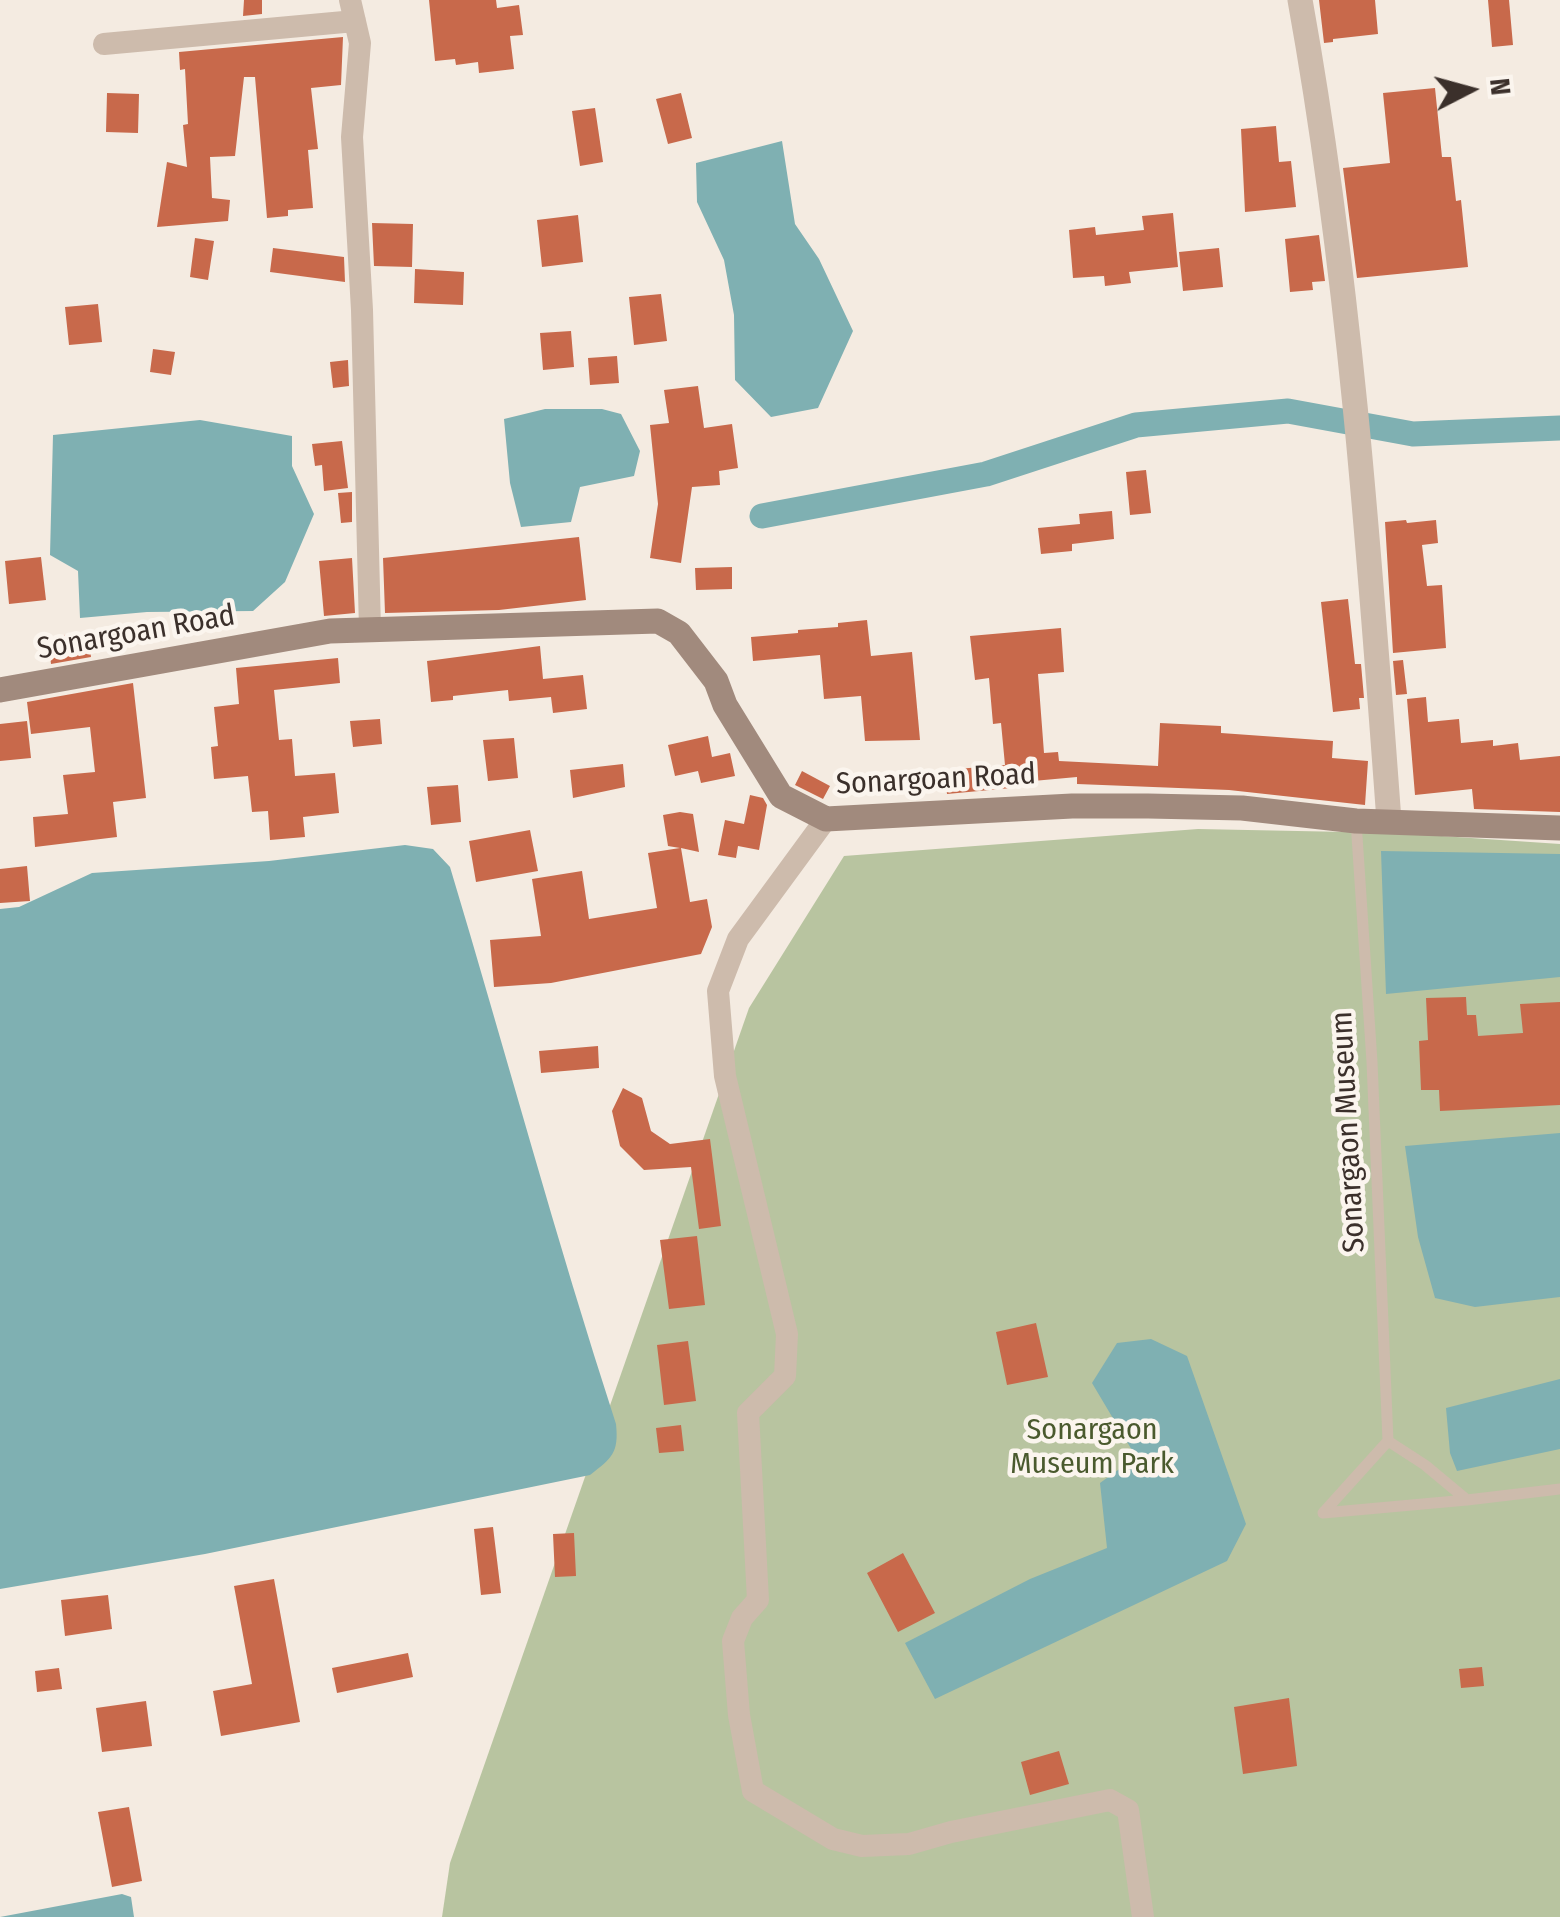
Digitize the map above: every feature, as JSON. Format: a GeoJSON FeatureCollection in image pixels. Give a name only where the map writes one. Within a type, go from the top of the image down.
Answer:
{"type":"FeatureCollection","features":[{"type":"Feature","properties":{"kind":"main road","name":"Sonargoan Road"},"geometry":{"type":"LineString","coordinates":[[0,690],[330,631],[658,621],[679,633],[716,681],[724,705],[781,796],[826,820],[1072,806],[1148,806],[1242,808],[1356,821],[1560,828]]}},
{"type":"Feature","properties":{"kind":"street"},"geometry":{"type":"LineString","coordinates":[[1300,0],[1316,90],[1354,404],[1389,821]]}},
{"type":"Feature","properties":{"kind":"street"},"geometry":{"type":"LineString","coordinates":[[104,44],[352,11],[360,43],[352,137],[365,386],[370,630]]}},
{"type":"Feature","properties":{"kind":"street"},"geometry":{"type":"LineString","coordinates":[[826,820],[738,939],[718,991],[725,1076],[787,1334],[785,1376],[748,1413],[758,1600],[742,1618],[733,1641],[739,1715],[753,1790],[834,1839],[862,1846],[909,1844],[1110,1800],[1128,1810],[1143,1917]]}},
{"type":"Feature","properties":{"kind":"lane","name":"Sonargaon Museum"},"geometry":{"type":"LineString","coordinates":[[1356,821],[1372,1062],[1388,1441]]}},
{"type":"Feature","properties":{"kind":"lane"},"geometry":{"type":"LineString","coordinates":[[1467,1500],[1388,1441],[1323,1513],[1467,1500],[1560,1489]]}},
{"type":"Feature","properties":{"kind":"green space","name":"Sonargaon Museum Park"},"geometry":{"type":"Polygon","coordinates":[[[1198,829],[1397,833],[1560,844],[1560,1917],[442,1917],[450,1863],[749,1008],[844,856],[1198,829]]]}},
{"type":"Feature","properties":{"kind":"water"},"geometry":{"type":"Polygon","coordinates":[[[782,141],[795,224],[819,259],[853,331],[818,408],[771,417],[735,380],[734,315],[724,260],[697,202],[696,163],[782,141]]]}},
{"type":"Feature","properties":{"kind":"water"},"geometry":{"type":"Polygon","coordinates":[[[545,409],[602,409],[621,414],[640,451],[634,476],[580,487],[571,522],[521,527],[510,483],[504,419],[545,409]]]}},
{"type":"Feature","properties":{"kind":"water"},"geometry":{"type":"Polygon","coordinates":[[[200,420],[292,436],[292,466],[314,514],[285,582],[253,611],[147,612],[80,618],[78,571],[50,555],[53,435],[200,420]]]}},
{"type":"Feature","properties":{"kind":"water"},"geometry":{"type":"Polygon","coordinates":[[[405,845],[433,849],[450,867],[616,1424],[612,1454],[590,1475],[205,1554],[0,1589],[0,909],[19,907],[92,873],[269,861],[405,845]]]}},
{"type":"Feature","properties":{"kind":"water"},"geometry":{"type":"Polygon","coordinates":[[[1381,851],[1560,854],[1560,977],[1386,994],[1381,851]]]}},
{"type":"Feature","properties":{"kind":"water"},"geometry":{"type":"Polygon","coordinates":[[[1560,1133],[1560,1297],[1475,1307],[1435,1298],[1418,1237],[1405,1146],[1560,1133]]]}},
{"type":"Feature","properties":{"kind":"water"},"geometry":{"type":"Polygon","coordinates":[[[1151,1339],[1187,1356],[1246,1524],[1227,1561],[935,1699],[905,1643],[1030,1579],[1107,1548],[1100,1483],[1136,1457],[1092,1383],[1117,1343],[1151,1339]]]}},
{"type":"Feature","properties":{"kind":"water"},"geometry":{"type":"Polygon","coordinates":[[[1560,1379],[1560,1449],[1457,1471],[1450,1453],[1446,1408],[1560,1379]]]}},
{"type":"Feature","properties":{"kind":"water"},"geometry":{"type":"Polygon","coordinates":[[[122,1894],[131,1897],[134,1917],[0,1917],[122,1894]]]}},
{"type":"Feature","properties":{"kind":"building"},"geometry":{"type":"Polygon","coordinates":[[[244,0],[262,0],[262,14],[243,16],[244,0]]]}},
{"type":"Feature","properties":{"kind":"building"},"geometry":{"type":"Polygon","coordinates":[[[429,0],[496,0],[497,8],[519,5],[523,35],[510,36],[514,69],[479,73],[478,62],[456,65],[455,59],[435,61],[429,0]]]}},
{"type":"Feature","properties":{"kind":"building"},"geometry":{"type":"Polygon","coordinates":[[[1319,0],[1375,0],[1378,34],[1324,43],[1319,0]]]}},
{"type":"Feature","properties":{"kind":"building"},"geometry":{"type":"Polygon","coordinates":[[[1488,0],[1509,0],[1513,45],[1492,47],[1488,0]]]}},
{"type":"Feature","properties":{"kind":"building"},"geometry":{"type":"Polygon","coordinates":[[[343,37],[341,85],[311,88],[318,149],[308,150],[313,208],[288,210],[288,216],[267,218],[255,77],[244,77],[235,156],[210,157],[212,198],[230,200],[228,221],[157,227],[167,162],[187,167],[183,125],[188,124],[185,69],[180,70],[179,52],[343,37]]]}},
{"type":"Feature","properties":{"kind":"building"},"geometry":{"type":"Polygon","coordinates":[[[1435,88],[1442,157],[1451,157],[1456,201],[1461,200],[1468,267],[1357,278],[1343,168],[1390,163],[1383,93],[1435,88]]]}},
{"type":"Feature","properties":{"kind":"building"},"geometry":{"type":"Polygon","coordinates":[[[107,93],[139,94],[138,133],[106,132],[107,93]]]}},
{"type":"Feature","properties":{"kind":"building"},"geometry":{"type":"Polygon","coordinates":[[[681,93],[692,138],[668,144],[656,99],[681,93]]]}},
{"type":"Feature","properties":{"kind":"building"},"geometry":{"type":"Polygon","coordinates":[[[595,108],[603,162],[580,166],[572,111],[595,108]]]}},
{"type":"Feature","properties":{"kind":"building"},"geometry":{"type":"Polygon","coordinates":[[[1276,126],[1279,162],[1291,161],[1296,207],[1245,212],[1241,129],[1276,126]]]}},
{"type":"Feature","properties":{"kind":"building"},"geometry":{"type":"Polygon","coordinates":[[[1173,213],[1178,267],[1129,272],[1131,283],[1105,286],[1104,276],[1073,278],[1069,230],[1095,227],[1096,235],[1144,230],[1142,216],[1173,213]]]}},
{"type":"Feature","properties":{"kind":"building"},"geometry":{"type":"Polygon","coordinates":[[[578,215],[583,262],[542,267],[537,220],[578,215]]]}},
{"type":"Feature","properties":{"kind":"building"},"geometry":{"type":"Polygon","coordinates":[[[372,223],[413,224],[412,267],[374,266],[372,223]]]}},
{"type":"Feature","properties":{"kind":"building"},"geometry":{"type":"Polygon","coordinates":[[[1319,235],[1325,281],[1312,282],[1313,290],[1290,292],[1285,239],[1319,235]]]}},
{"type":"Feature","properties":{"kind":"building"},"geometry":{"type":"Polygon","coordinates":[[[195,238],[214,241],[208,280],[190,277],[195,238]]]}},
{"type":"Feature","properties":{"kind":"building"},"geometry":{"type":"Polygon","coordinates":[[[273,248],[344,257],[345,282],[270,272],[273,248]]]}},
{"type":"Feature","properties":{"kind":"building"},"geometry":{"type":"Polygon","coordinates":[[[1219,248],[1223,287],[1183,291],[1179,252],[1219,248]]]}},
{"type":"Feature","properties":{"kind":"building"},"geometry":{"type":"Polygon","coordinates":[[[415,269],[464,272],[463,305],[414,303],[415,269]]]}},
{"type":"Feature","properties":{"kind":"building"},"geometry":{"type":"Polygon","coordinates":[[[661,294],[667,341],[634,345],[629,297],[661,294]]]}},
{"type":"Feature","properties":{"kind":"building"},"geometry":{"type":"Polygon","coordinates":[[[98,304],[102,342],[69,345],[65,307],[98,304]]]}},
{"type":"Feature","properties":{"kind":"building"},"geometry":{"type":"Polygon","coordinates":[[[571,331],[574,367],[543,370],[540,333],[571,331]]]}},
{"type":"Feature","properties":{"kind":"building"},"geometry":{"type":"Polygon","coordinates":[[[153,349],[175,352],[171,375],[150,372],[153,349]]]}},
{"type":"Feature","properties":{"kind":"building"},"geometry":{"type":"Polygon","coordinates":[[[617,356],[619,383],[590,385],[588,358],[617,356]]]}},
{"type":"Feature","properties":{"kind":"building"},"geometry":{"type":"Polygon","coordinates":[[[348,360],[349,386],[333,388],[330,362],[348,360]]]}},
{"type":"Feature","properties":{"kind":"building"},"geometry":{"type":"Polygon","coordinates":[[[698,386],[704,428],[732,424],[738,468],[719,471],[720,485],[692,487],[681,563],[650,558],[658,504],[650,425],[669,423],[664,390],[698,386]]]}},
{"type":"Feature","properties":{"kind":"building"},"geometry":{"type":"Polygon","coordinates":[[[342,441],[348,488],[324,491],[322,465],[315,466],[312,444],[342,441]]]}},
{"type":"Feature","properties":{"kind":"building"},"geometry":{"type":"Polygon","coordinates":[[[1146,470],[1151,513],[1130,515],[1126,472],[1146,470]]]}},
{"type":"Feature","properties":{"kind":"building"},"geometry":{"type":"Polygon","coordinates":[[[352,492],[352,522],[341,523],[338,493],[352,492]]]}},
{"type":"Feature","properties":{"kind":"building"},"geometry":{"type":"Polygon","coordinates":[[[1112,511],[1114,539],[1072,544],[1072,551],[1041,554],[1038,528],[1080,524],[1079,514],[1112,511]]]}},
{"type":"Feature","properties":{"kind":"building"},"geometry":{"type":"Polygon","coordinates":[[[1436,520],[1438,543],[1422,545],[1427,586],[1442,585],[1446,648],[1393,653],[1385,522],[1436,520]]]}},
{"type":"Feature","properties":{"kind":"building"},"geometry":{"type":"Polygon","coordinates":[[[579,537],[586,600],[499,610],[385,613],[383,558],[579,537]]]}},
{"type":"Feature","properties":{"kind":"building"},"geometry":{"type":"Polygon","coordinates":[[[41,557],[46,600],[9,604],[5,561],[41,557]]]}},
{"type":"Feature","properties":{"kind":"building"},"geometry":{"type":"Polygon","coordinates":[[[352,558],[355,613],[324,616],[319,561],[352,558]]]}},
{"type":"Feature","properties":{"kind":"building"},"geometry":{"type":"Polygon","coordinates":[[[732,567],[732,589],[696,590],[695,568],[732,567]]]}},
{"type":"Feature","properties":{"kind":"building"},"geometry":{"type":"Polygon","coordinates":[[[1348,599],[1355,664],[1361,664],[1364,698],[1359,698],[1360,709],[1333,712],[1321,602],[1348,599]]]}},
{"type":"Feature","properties":{"kind":"building"},"geometry":{"type":"Polygon","coordinates":[[[867,620],[871,656],[912,652],[920,740],[865,741],[861,696],[824,699],[820,655],[753,661],[751,637],[867,620]]]}},
{"type":"Feature","properties":{"kind":"building"},"geometry":{"type":"Polygon","coordinates":[[[1061,628],[1064,672],[1038,674],[1044,753],[1058,752],[1059,761],[1158,766],[1160,723],[1221,726],[1221,733],[1333,741],[1332,758],[1368,761],[1365,805],[1229,790],[1077,784],[1077,777],[947,794],[945,770],[1005,765],[1001,723],[993,724],[989,678],[975,680],[970,636],[1061,628]]]}},
{"type":"Feature","properties":{"kind":"building"},"geometry":{"type":"Polygon","coordinates":[[[88,632],[91,657],[51,664],[48,637],[88,632]]]}},
{"type":"Feature","properties":{"kind":"building"},"geometry":{"type":"Polygon","coordinates":[[[540,646],[543,679],[583,675],[587,709],[553,713],[551,697],[509,701],[508,690],[431,702],[427,661],[540,646]]]}},
{"type":"Feature","properties":{"kind":"building"},"geometry":{"type":"Polygon","coordinates":[[[338,658],[340,683],[274,690],[279,740],[292,739],[295,776],[335,773],[339,813],[303,817],[305,837],[270,840],[268,811],[252,812],[248,776],[214,779],[211,747],[218,746],[214,707],[239,704],[236,668],[338,658]]]}},
{"type":"Feature","properties":{"kind":"building"},"geometry":{"type":"Polygon","coordinates":[[[1403,660],[1407,694],[1396,695],[1393,661],[1403,660]]]}},
{"type":"Feature","properties":{"kind":"building"},"geometry":{"type":"Polygon","coordinates":[[[133,683],[146,798],[113,802],[117,837],[35,847],[33,817],[68,814],[63,775],[95,772],[90,727],[31,734],[27,702],[133,683]]]}},
{"type":"Feature","properties":{"kind":"building"},"geometry":{"type":"Polygon","coordinates":[[[1426,697],[1428,722],[1459,719],[1461,743],[1518,743],[1520,760],[1560,756],[1560,812],[1474,809],[1472,789],[1415,795],[1407,699],[1426,697]]]}},
{"type":"Feature","properties":{"kind":"building"},"geometry":{"type":"Polygon","coordinates":[[[380,719],[382,744],[353,747],[350,721],[380,719]]]}},
{"type":"Feature","properties":{"kind":"building"},"geometry":{"type":"Polygon","coordinates":[[[27,721],[31,758],[0,761],[0,724],[27,721]]]}},
{"type":"Feature","properties":{"kind":"building"},"geometry":{"type":"Polygon","coordinates":[[[708,736],[712,757],[730,753],[735,776],[701,783],[698,771],[675,776],[668,745],[708,736]]]}},
{"type":"Feature","properties":{"kind":"building"},"geometry":{"type":"Polygon","coordinates":[[[514,738],[518,778],[488,781],[483,740],[514,738]]]}},
{"type":"Feature","properties":{"kind":"building"},"geometry":{"type":"Polygon","coordinates":[[[623,764],[625,787],[573,798],[570,770],[623,764]]]}},
{"type":"Feature","properties":{"kind":"building"},"geometry":{"type":"Polygon","coordinates":[[[802,771],[830,786],[823,799],[795,785],[802,771]]]}},
{"type":"Feature","properties":{"kind":"building"},"geometry":{"type":"Polygon","coordinates":[[[458,785],[461,822],[431,825],[427,787],[458,785]]]}},
{"type":"Feature","properties":{"kind":"building"},"geometry":{"type":"Polygon","coordinates":[[[750,795],[763,798],[767,805],[759,850],[738,846],[736,858],[718,855],[725,820],[744,824],[750,795]]]}},
{"type":"Feature","properties":{"kind":"building"},"geometry":{"type":"Polygon","coordinates":[[[693,814],[699,852],[681,848],[690,902],[707,899],[712,927],[701,954],[551,983],[494,987],[490,940],[541,936],[532,879],[582,871],[589,919],[657,908],[648,853],[680,848],[668,846],[663,815],[693,814]]]}},
{"type":"Feature","properties":{"kind":"building"},"geometry":{"type":"Polygon","coordinates":[[[530,830],[538,871],[476,882],[469,841],[530,830]]]}},
{"type":"Feature","properties":{"kind":"building"},"geometry":{"type":"Polygon","coordinates":[[[27,866],[30,901],[0,903],[0,869],[27,866]]]}},
{"type":"Feature","properties":{"kind":"building"},"geometry":{"type":"Polygon","coordinates":[[[1466,997],[1467,1015],[1476,1015],[1478,1036],[1523,1033],[1520,1004],[1560,1002],[1560,1105],[1440,1111],[1439,1090],[1421,1090],[1419,1041],[1428,1040],[1426,998],[1466,997]]]}},
{"type":"Feature","properties":{"kind":"building"},"geometry":{"type":"Polygon","coordinates":[[[598,1046],[599,1068],[541,1073],[539,1051],[598,1046]]]}},
{"type":"Feature","properties":{"kind":"building"},"geometry":{"type":"Polygon","coordinates":[[[623,1088],[642,1098],[651,1131],[670,1144],[710,1139],[721,1226],[699,1229],[691,1167],[644,1170],[620,1146],[612,1111],[623,1088]]]}},
{"type":"Feature","properties":{"kind":"building"},"geometry":{"type":"Polygon","coordinates":[[[697,1236],[705,1305],[669,1309],[660,1240],[697,1236]]]}},
{"type":"Feature","properties":{"kind":"building"},"geometry":{"type":"Polygon","coordinates":[[[1036,1323],[1048,1377],[1007,1385],[996,1332],[1036,1323]]]}},
{"type":"Feature","properties":{"kind":"building"},"geometry":{"type":"Polygon","coordinates":[[[688,1341],[696,1401],[664,1405],[657,1345],[688,1341]]]}},
{"type":"Feature","properties":{"kind":"building"},"geometry":{"type":"Polygon","coordinates":[[[681,1425],[684,1451],[659,1453],[656,1428],[681,1425]]]}},
{"type":"Feature","properties":{"kind":"building"},"geometry":{"type":"Polygon","coordinates":[[[493,1527],[501,1593],[481,1595],[474,1529],[493,1527]]]}},
{"type":"Feature","properties":{"kind":"building"},"geometry":{"type":"Polygon","coordinates":[[[574,1533],[576,1576],[555,1577],[553,1534],[574,1533]]]}},
{"type":"Feature","properties":{"kind":"building"},"geometry":{"type":"Polygon","coordinates":[[[903,1553],[935,1613],[898,1632],[867,1573],[903,1553]]]}},
{"type":"Feature","properties":{"kind":"building"},"geometry":{"type":"Polygon","coordinates":[[[274,1579],[300,1722],[221,1736],[213,1691],[252,1684],[234,1586],[274,1579]]]}},
{"type":"Feature","properties":{"kind":"building"},"geometry":{"type":"Polygon","coordinates":[[[108,1595],[112,1629],[65,1636],[61,1600],[108,1595]]]}},
{"type":"Feature","properties":{"kind":"building"},"geometry":{"type":"Polygon","coordinates":[[[408,1653],[413,1677],[337,1693],[332,1668],[408,1653]]]}},
{"type":"Feature","properties":{"kind":"building"},"geometry":{"type":"Polygon","coordinates":[[[1482,1667],[1484,1686],[1461,1688],[1459,1669],[1482,1667]]]}},
{"type":"Feature","properties":{"kind":"building"},"geometry":{"type":"Polygon","coordinates":[[[59,1668],[62,1689],[37,1692],[35,1671],[59,1668]]]}},
{"type":"Feature","properties":{"kind":"building"},"geometry":{"type":"Polygon","coordinates":[[[1289,1698],[1297,1766],[1243,1774],[1234,1707],[1289,1698]]]}},
{"type":"Feature","properties":{"kind":"building"},"geometry":{"type":"Polygon","coordinates":[[[146,1701],[152,1746],[102,1752],[96,1708],[146,1701]]]}},
{"type":"Feature","properties":{"kind":"building"},"geometry":{"type":"Polygon","coordinates":[[[1059,1751],[1069,1784],[1030,1795],[1021,1762],[1059,1751]]]}},
{"type":"Feature","properties":{"kind":"building"},"geometry":{"type":"Polygon","coordinates":[[[129,1807],[142,1881],[112,1887],[98,1812],[129,1807]]]}},
{"type":"Feature","properties":{"kind":"waterway"},"geometry":{"type":"LineString","coordinates":[[762,516],[986,474],[1136,425],[1288,411],[1413,434],[1560,428]]}}]}
